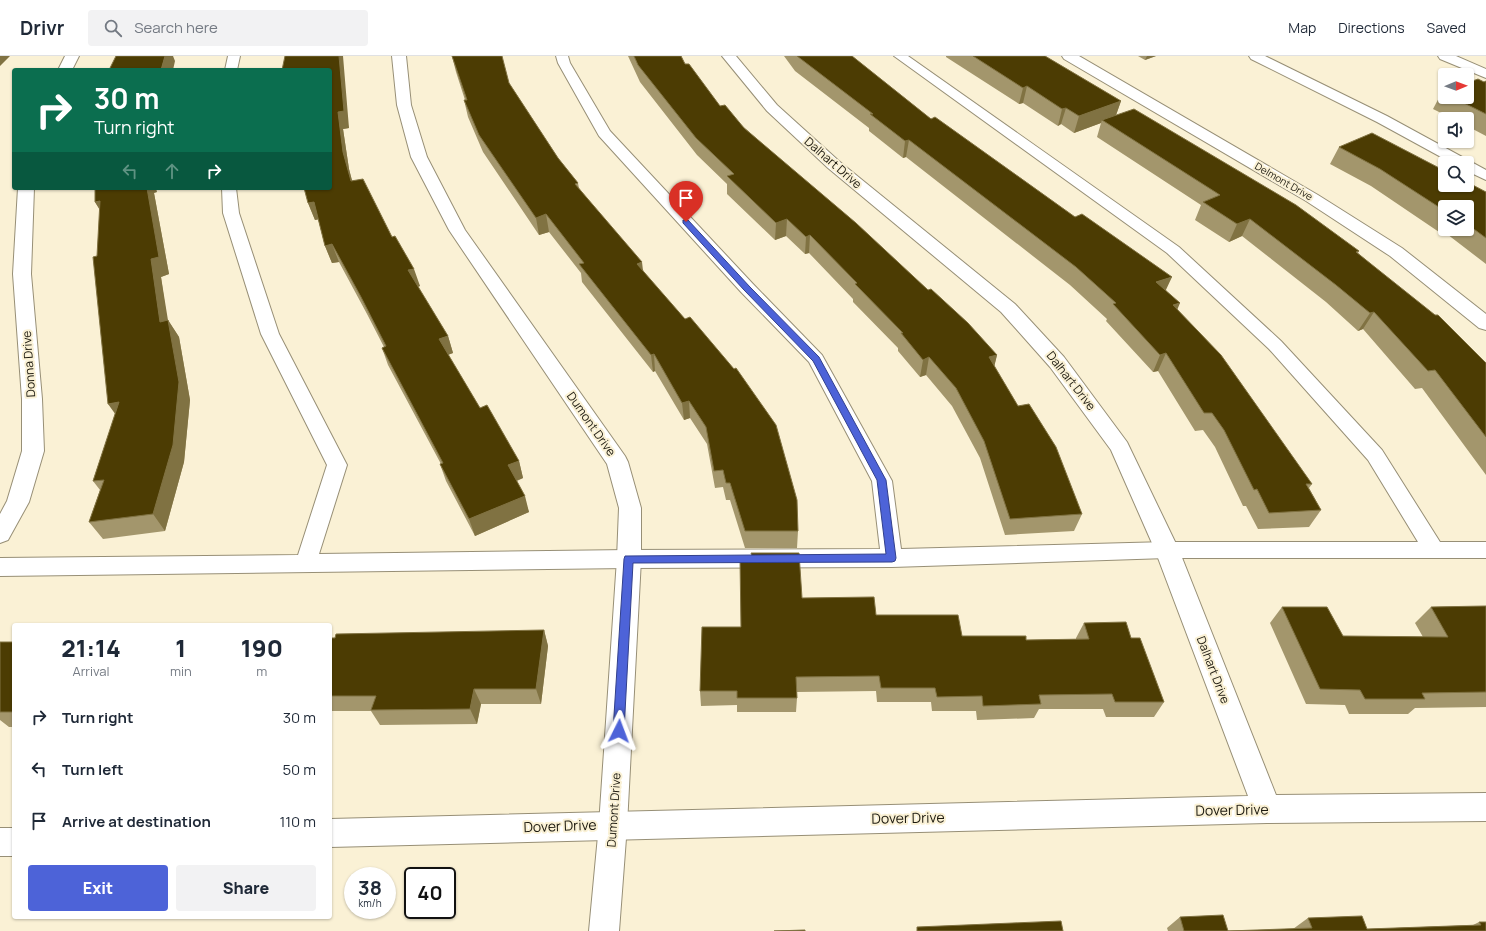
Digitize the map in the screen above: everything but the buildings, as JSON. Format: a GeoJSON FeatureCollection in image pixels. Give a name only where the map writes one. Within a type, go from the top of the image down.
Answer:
{"type":"FeatureCollection","features":[{"type":"Feature","properties":{"kind":"street"},"geometry":{"type":"LineString","coordinates":[[66,68],[72,56]]}},
{"type":"Feature","properties":{"kind":"street","name":"Dumont Drive"},"geometry":{"type":"LineString","coordinates":[[400,56],[404,105],[419,157],[457,230],[617,462],[630,508],[629,559],[613,825],[604,931]]}},
{"type":"Feature","properties":{"kind":"street","name":"Dalhart Drive"},"geometry":{"type":"LineString","coordinates":[[729,56],[772,108],[834,165],[1008,308],[1057,362],[1120,446],[1167,550],[1267,809]]}},
{"type":"Feature","properties":{"kind":"street","name":"Delmont Drive"},"geometry":{"type":"LineString","coordinates":[[1069,56],[1319,202],[1396,252],[1486,324]]}},
{"type":"Feature","properties":{"kind":"street"},"geometry":{"type":"LineString","coordinates":[[1449,57],[1486,74]]}},
{"type":"Feature","properties":{"kind":"street","name":"Donna Drive"},"geometry":{"type":"LineString","coordinates":[[0,534],[18,502],[32,451],[32,400],[22,274],[26,190]]}},
{"type":"Feature","properties":{"kind":"street","name":"Dover Drive"},"geometry":{"type":"LineString","coordinates":[[332,833],[1267,809],[1486,807]]}},
{"type":"Feature","properties":{"kind":"street"},"geometry":{"type":"LineString","coordinates":[[0,842],[12,842]]}},
{"type":"Feature","properties":{"kind":"lane"},"geometry":{"type":"LineString","coordinates":[[231,68],[234,56]]}},
{"type":"Feature","properties":{"kind":"lane"},"geometry":{"type":"LineString","coordinates":[[562,56],[564,63],[604,133],[747,288],[816,359],[882,480],[892,558]]}},
{"type":"Feature","properties":{"kind":"lane"},"geometry":{"type":"LineString","coordinates":[[900,56],[1173,250],[1275,345],[1375,455],[1435,551]]}},
{"type":"Feature","properties":{"kind":"lane"},"geometry":{"type":"LineString","coordinates":[[1255,56],[1382,119],[1450,156]]}},
{"type":"Feature","properties":{"kind":"lane"},"geometry":{"type":"LineString","coordinates":[[1474,169],[1486,176]]}},
{"type":"Feature","properties":{"kind":"lane"},"geometry":{"type":"LineString","coordinates":[[229,190],[231,213],[270,334],[337,465],[306,563]]}},
{"type":"Feature","properties":{"kind":"lane"},"geometry":{"type":"LineString","coordinates":[[0,567],[629,559],[892,558],[1167,550],[1486,550]]}},
{"type":"Feature","properties":{"kind":"route"},"geometry":{"type":"LineString","coordinates":[[619,731],[629,559],[892,558],[882,480],[816,359],[686,222]]}}]}
